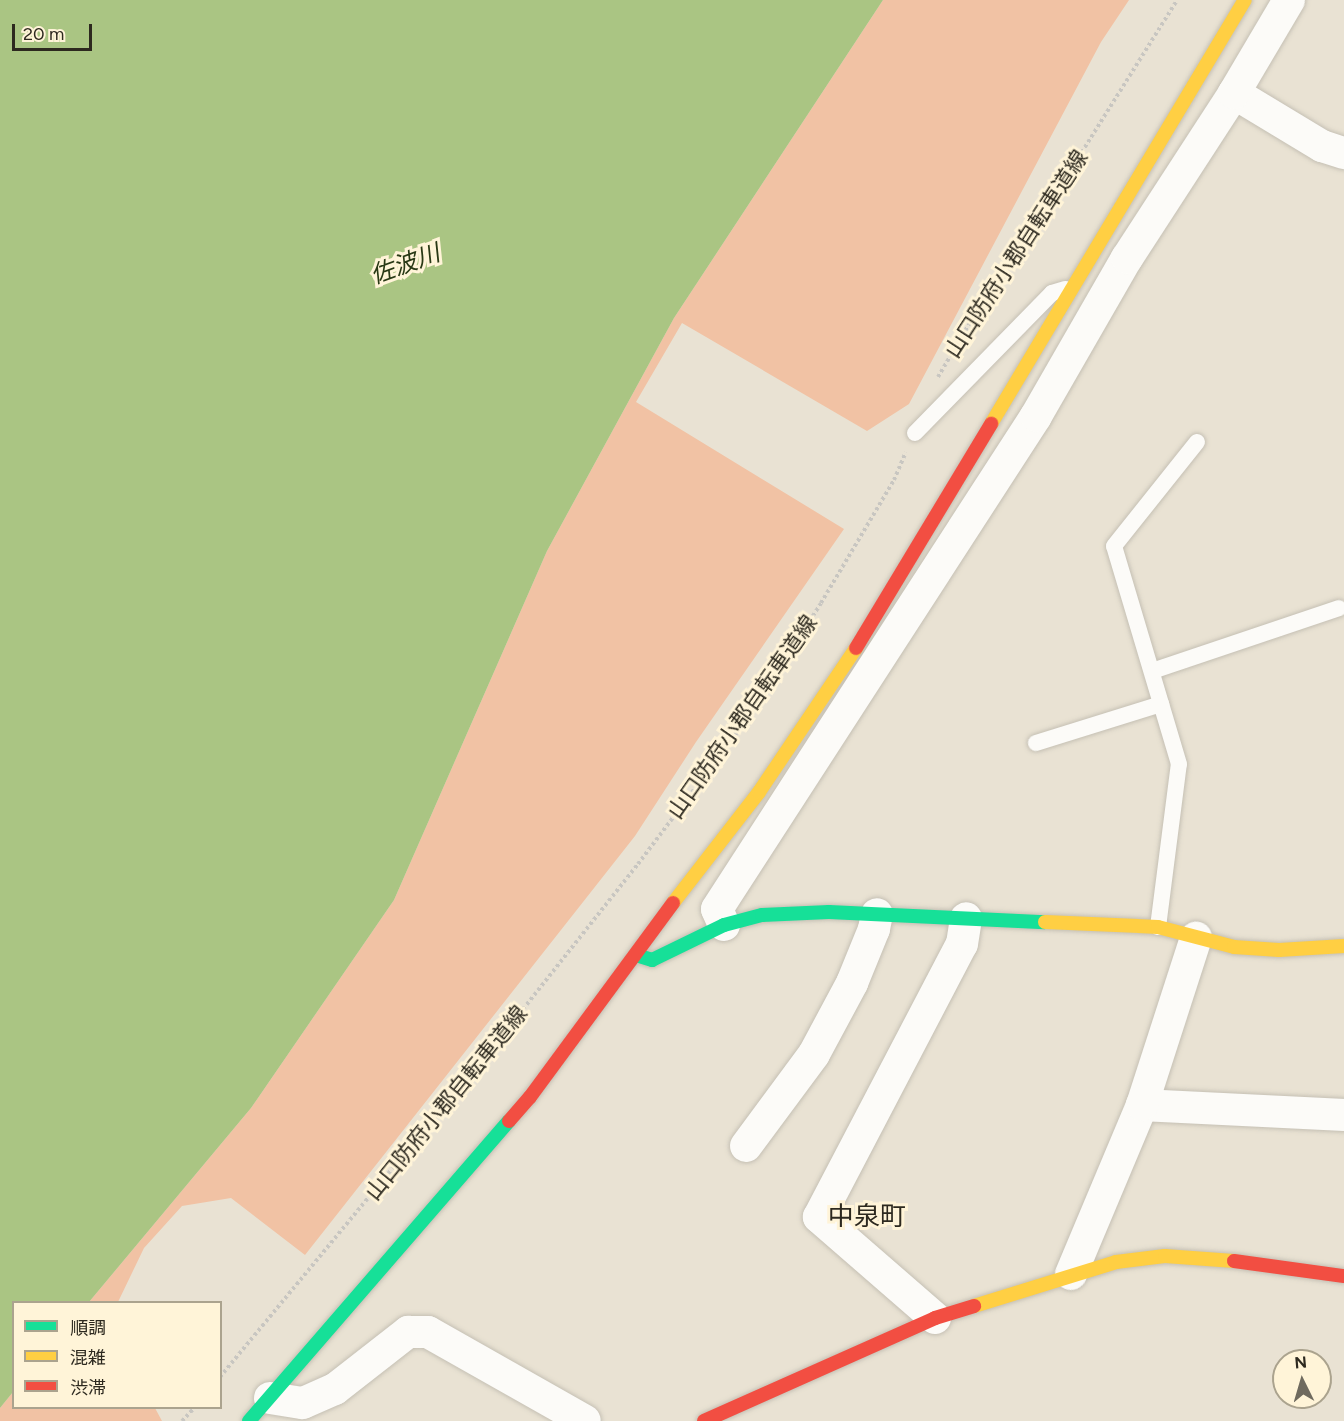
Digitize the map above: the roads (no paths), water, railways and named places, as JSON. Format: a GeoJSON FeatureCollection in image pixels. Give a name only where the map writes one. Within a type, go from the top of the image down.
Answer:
{"type":"FeatureCollection","features":[{"type":"Feature","properties":{"kind":"street"},"geometry":{"type":"LineString","coordinates":[[249,1421],[530,1097],[679,895],[759,792],[844,669],[1245,0]]}},
{"type":"Feature","properties":{"kind":"street"},"geometry":{"type":"LineString","coordinates":[[724,925],[717,909],[1024,435],[1127,258],[1234,93],[1289,0]]}},
{"type":"Feature","properties":{"kind":"street"},"geometry":{"type":"LineString","coordinates":[[1234,93],[1322,146],[1344,153]]}},
{"type":"Feature","properties":{"kind":"street"},"geometry":{"type":"LineString","coordinates":[[636,955],[652,960],[724,925],[762,915],[829,912],[1158,927],[1234,947],[1279,951],[1344,946]]}},
{"type":"Feature","properties":{"kind":"street"},"geometry":{"type":"LineString","coordinates":[[746,1146],[814,1054],[852,983],[874,929],[877,914]]}},
{"type":"Feature","properties":{"kind":"street"},"geometry":{"type":"LineString","coordinates":[[935,1318],[819,1217],[962,944],[966,918]]}},
{"type":"Feature","properties":{"kind":"street"},"geometry":{"type":"LineString","coordinates":[[1071,1274],[1142,1105],[1196,938]]}},
{"type":"Feature","properties":{"kind":"street"},"geometry":{"type":"LineString","coordinates":[[1142,1105],[1344,1115]]}},
{"type":"Feature","properties":{"kind":"street"},"geometry":{"type":"LineString","coordinates":[[704,1421],[935,1318],[1071,1274],[1116,1262],[1166,1256],[1245,1262],[1344,1276]]}},
{"type":"Feature","properties":{"kind":"street"},"geometry":{"type":"LineString","coordinates":[[270,1398],[303,1403],[335,1389],[408,1332],[428,1332],[585,1421]]}},
{"type":"Feature","properties":{"kind":"lane"},"geometry":{"type":"LineString","coordinates":[[915,433],[1052,293],[1073,286]]}},
{"type":"Feature","properties":{"kind":"lane"},"geometry":{"type":"LineString","coordinates":[[1158,927],[1179,764],[1114,546],[1197,442]]}},
{"type":"Feature","properties":{"kind":"lane"},"geometry":{"type":"LineString","coordinates":[[1152,670],[1339,608]]}},
{"type":"Feature","properties":{"kind":"lane"},"geometry":{"type":"LineString","coordinates":[[1036,743],[1161,704]]}},
{"type":"Feature","properties":{"kind":"water","name":"佐波川"},"geometry":{"type":"Polygon","coordinates":[[[0,0],[883,0],[674,318],[547,551],[394,900],[251,1108],[90,1301],[12,1301],[12,1393],[0,1408],[0,0]]]}},
{"type":"Feature","properties":{"kind":"district","name":"中泉町"},"geometry":{"type":"Point","coordinates":[867,1217]}}]}
